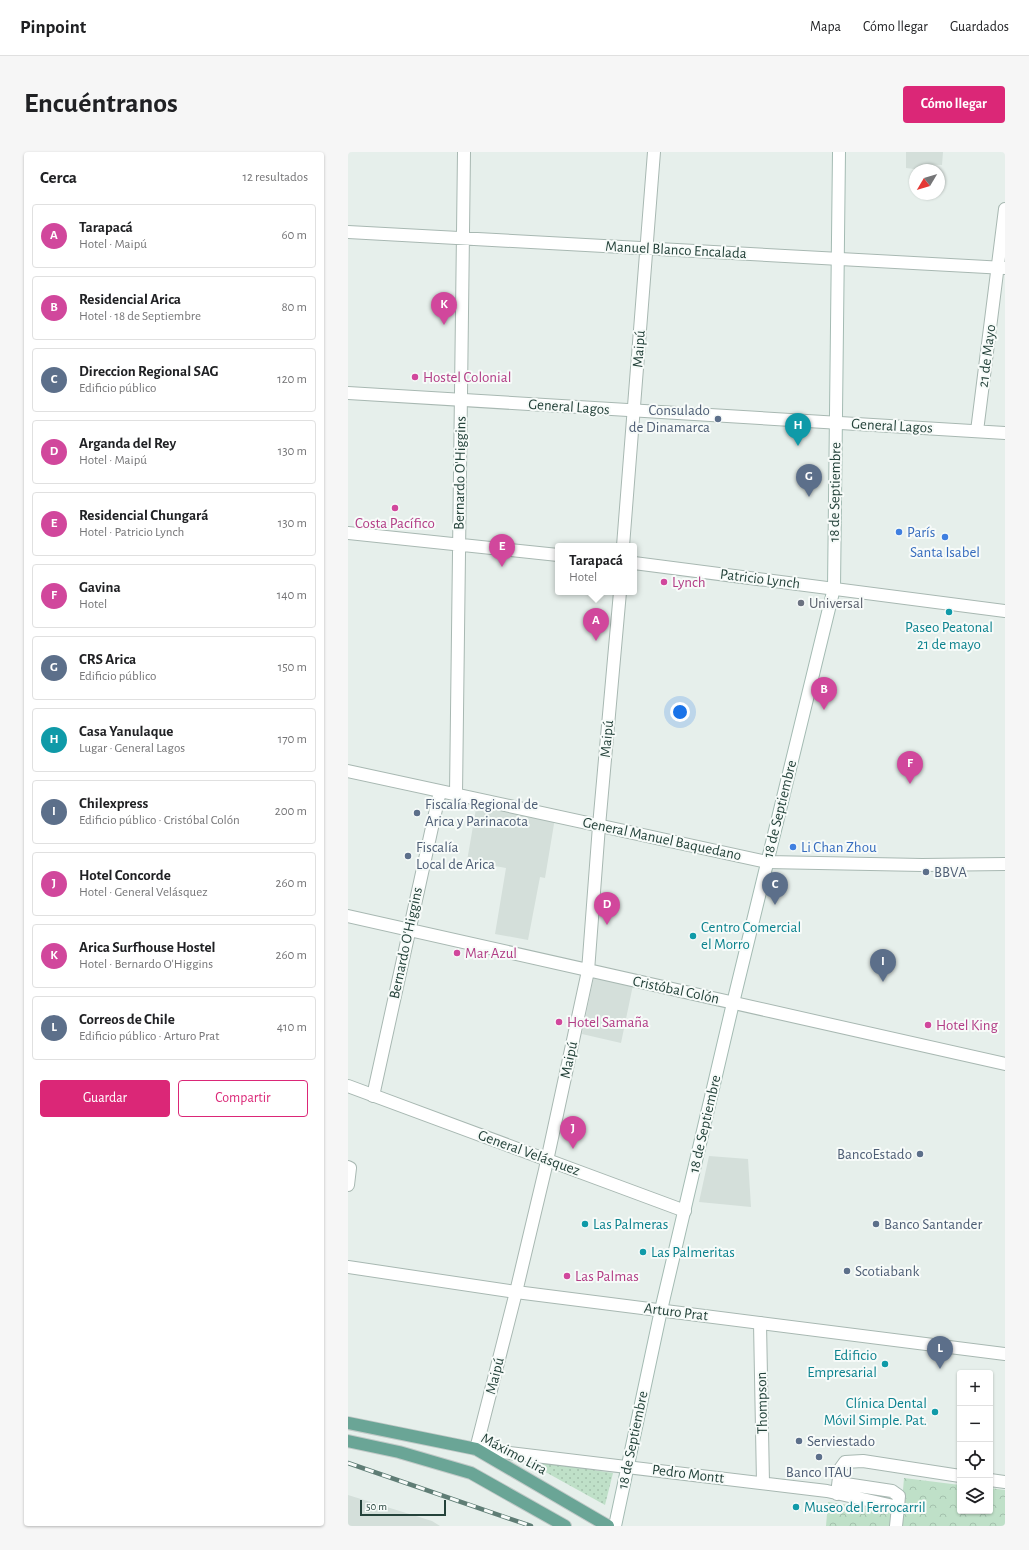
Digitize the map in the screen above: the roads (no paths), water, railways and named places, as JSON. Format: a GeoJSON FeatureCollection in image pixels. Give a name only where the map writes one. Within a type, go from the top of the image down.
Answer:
{"type":"FeatureCollection","features":[{"type":"Feature","properties":{"kind":"main road","name":"Máximo Lira"},"geometry":{"type":"LineString","coordinates":[[348,1423],[476,1449],[608,1526]]}},
{"type":"Feature","properties":{"kind":"main road"},"geometry":{"type":"LineString","coordinates":[[348,1441],[399,1452],[471,1473],[565,1526]]}},
{"type":"Feature","properties":{"kind":"street","name":"Bernardo O'Higgins"},"geometry":{"type":"LineString","coordinates":[[456,794],[464,152]]}},
{"type":"Feature","properties":{"kind":"street","name":"Maipú"},"geometry":{"type":"LineString","coordinates":[[624,543],[654,152]]}},
{"type":"Feature","properties":{"kind":"street","name":"18 de Septiembre"},"geometry":{"type":"LineString","coordinates":[[615,1526],[661,1310],[733,1003],[834,588],[839,152]]}},
{"type":"Feature","properties":{"kind":"street","name":"21 de Mayo"},"geometry":{"type":"LineString","coordinates":[[977,431],[1002,268],[1005,209]]}},
{"type":"Feature","properties":{"kind":"street","name":"Manuel Blanco Encalada"},"geometry":{"type":"LineString","coordinates":[[348,232],[1002,268]]}},
{"type":"Feature","properties":{"kind":"street","name":"General Lagos"},"geometry":{"type":"LineString","coordinates":[[348,393],[1005,433]]}},
{"type":"Feature","properties":{"kind":"street"},"geometry":{"type":"LineString","coordinates":[[348,533],[555,555]]}},
{"type":"Feature","properties":{"kind":"street","name":"Patricio Lynch"},"geometry":{"type":"LineString","coordinates":[[637,563],[1005,611]]}},
{"type":"Feature","properties":{"kind":"street","name":"Maipú"},"geometry":{"type":"LineString","coordinates":[[476,1449],[516,1292],[547,1160],[588,971],[599,826],[620,595]]}},
{"type":"Feature","properties":{"kind":"street","name":"General Manuel Baquedano"},"geometry":{"type":"LineString","coordinates":[[348,771],[767,862],[922,865],[1005,864]]}},
{"type":"Feature","properties":{"kind":"street","name":"Bernardo O'Higgins"},"geometry":{"type":"LineString","coordinates":[[373,1096],[440,791]]}},
{"type":"Feature","properties":{"kind":"street","name":"Cristóbal Colón"},"geometry":{"type":"LineString","coordinates":[[348,916],[1005,1064]]}},
{"type":"Feature","properties":{"kind":"street","name":"General Velásquez"},"geometry":{"type":"LineString","coordinates":[[348,1086],[685,1211]]}},
{"type":"Feature","properties":{"kind":"street"},"geometry":{"type":"LineString","coordinates":[[348,1185],[349,1168]]}},
{"type":"Feature","properties":{"kind":"street","name":"Arturo Prat"},"geometry":{"type":"LineString","coordinates":[[348,1267],[516,1292],[1005,1354]]}},
{"type":"Feature","properties":{"kind":"street","name":"Thompson"},"geometry":{"type":"LineString","coordinates":[[760,1322],[763,1483]]}},
{"type":"Feature","properties":{"kind":"street","name":"Pedro Montt"},"geometry":{"type":"LineString","coordinates":[[476,1449],[827,1491],[838,1489],[898,1507],[896,1526]]}},
{"type":"Feature","properties":{"kind":"street"},"geometry":{"type":"LineString","coordinates":[[838,1489],[840,1469],[845,1462],[862,1461],[957,1476]]}},
{"type":"Feature","properties":{"kind":"street"},"geometry":{"type":"LineString","coordinates":[[993,1480],[1005,1482]]}},
{"type":"Feature","properties":{"kind":"railway"},"geometry":{"type":"LineString","coordinates":[[348,1463],[531,1526]]}},
{"type":"Feature","properties":{"kind":"place","name":"Arica Surfhouse Hostel"},"geometry":{"type":"Point","coordinates":[444,325]}},
{"type":"Feature","properties":{"kind":"place","name":"Hostel Colonial"},"geometry":{"type":"Point","coordinates":[415,377]}},
{"type":"Feature","properties":{"kind":"place","name":"Consulado de Dinamarca"},"geometry":{"type":"Point","coordinates":[718,419]}},
{"type":"Feature","properties":{"kind":"place","name":"Casa Yanulaque"},"geometry":{"type":"Point","coordinates":[798,446]}},
{"type":"Feature","properties":{"kind":"place","name":"CRS Arica"},"geometry":{"type":"Point","coordinates":[809,497]}},
{"type":"Feature","properties":{"kind":"place","name":"Costa Pacífico"},"geometry":{"type":"Point","coordinates":[395,508]}},
{"type":"Feature","properties":{"kind":"place","name":"París"},"geometry":{"type":"Point","coordinates":[899,532]}},
{"type":"Feature","properties":{"kind":"place","name":"Santa Isabel"},"geometry":{"type":"Point","coordinates":[945,537]}},
{"type":"Feature","properties":{"kind":"place","name":"Residencial Chungará"},"geometry":{"type":"Point","coordinates":[502,567]}},
{"type":"Feature","properties":{"kind":"place","name":"Lynch"},"geometry":{"type":"Point","coordinates":[664,582]}},
{"type":"Feature","properties":{"kind":"place","name":"Universal"},"geometry":{"type":"Point","coordinates":[801,603]}},
{"type":"Feature","properties":{"kind":"place","name":"Paseo Peatonal 21 de mayo"},"geometry":{"type":"Point","coordinates":[949,612]}},
{"type":"Feature","properties":{"kind":"place","name":"Tarapacá"},"geometry":{"type":"Point","coordinates":[596,641]}},
{"type":"Feature","properties":{"kind":"place","name":"Residencial Arica"},"geometry":{"type":"Point","coordinates":[824,710]}},
{"type":"Feature","properties":{"kind":"place","name":"Gavina"},"geometry":{"type":"Point","coordinates":[910,784]}},
{"type":"Feature","properties":{"kind":"place","name":"Fiscalía Regional de Arica y Parinacota"},"geometry":{"type":"Point","coordinates":[417,813]}},
{"type":"Feature","properties":{"kind":"place","name":"Li Chan Zhou"},"geometry":{"type":"Point","coordinates":[793,847]}},
{"type":"Feature","properties":{"kind":"place","name":"Fiscalía Local de Arica"},"geometry":{"type":"Point","coordinates":[408,856]}},
{"type":"Feature","properties":{"kind":"place","name":"BBVA"},"geometry":{"type":"Point","coordinates":[926,872]}},
{"type":"Feature","properties":{"kind":"place","name":"Direccion Regional SAG"},"geometry":{"type":"Point","coordinates":[775,905]}},
{"type":"Feature","properties":{"kind":"place","name":"Arganda del Rey"},"geometry":{"type":"Point","coordinates":[607,925]}},
{"type":"Feature","properties":{"kind":"place","name":"Centro Comercial el Morro"},"geometry":{"type":"Point","coordinates":[693,936]}},
{"type":"Feature","properties":{"kind":"place","name":"Mar Azul"},"geometry":{"type":"Point","coordinates":[457,953]}},
{"type":"Feature","properties":{"kind":"place","name":"Chilexpress"},"geometry":{"type":"Point","coordinates":[883,982]}},
{"type":"Feature","properties":{"kind":"place","name":"Hotel Samaña"},"geometry":{"type":"Point","coordinates":[559,1022]}},
{"type":"Feature","properties":{"kind":"place","name":"Hotel King"},"geometry":{"type":"Point","coordinates":[928,1025]}},
{"type":"Feature","properties":{"kind":"place","name":"Hotel Concorde"},"geometry":{"type":"Point","coordinates":[573,1149]}},
{"type":"Feature","properties":{"kind":"place","name":"BancoEstado"},"geometry":{"type":"Point","coordinates":[920,1154]}},
{"type":"Feature","properties":{"kind":"place","name":"Las Palmeras"},"geometry":{"type":"Point","coordinates":[585,1224]}},
{"type":"Feature","properties":{"kind":"place","name":"Banco Santander"},"geometry":{"type":"Point","coordinates":[876,1224]}},
{"type":"Feature","properties":{"kind":"place","name":"Las Palmeritas"},"geometry":{"type":"Point","coordinates":[643,1252]}},
{"type":"Feature","properties":{"kind":"place","name":"Scotiabank"},"geometry":{"type":"Point","coordinates":[847,1271]}},
{"type":"Feature","properties":{"kind":"place","name":"Las Palmas"},"geometry":{"type":"Point","coordinates":[567,1276]}},
{"type":"Feature","properties":{"kind":"place","name":"Edificio Empresarial"},"geometry":{"type":"Point","coordinates":[885,1364]}},
{"type":"Feature","properties":{"kind":"place","name":"Correos de Chile"},"geometry":{"type":"Point","coordinates":[940,1369]}},
{"type":"Feature","properties":{"kind":"place","name":"Clínica Dental Móvil Simple. Pat."},"geometry":{"type":"Point","coordinates":[935,1412]}},
{"type":"Feature","properties":{"kind":"place","name":"Serviestado"},"geometry":{"type":"Point","coordinates":[799,1441]}},
{"type":"Feature","properties":{"kind":"place","name":"Banco ITAU"},"geometry":{"type":"Point","coordinates":[819,1457]}},
{"type":"Feature","properties":{"kind":"place","name":"Museo del Ferrocarril"},"geometry":{"type":"Point","coordinates":[796,1507]}}]}
